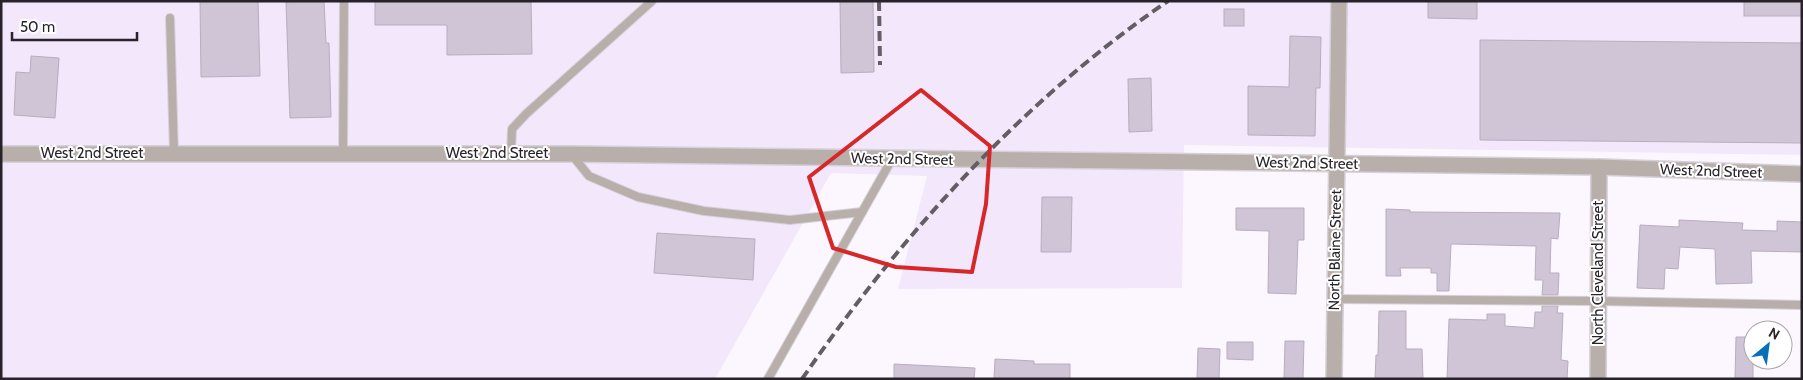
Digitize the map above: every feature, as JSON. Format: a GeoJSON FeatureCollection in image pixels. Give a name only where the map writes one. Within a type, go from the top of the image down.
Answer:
{"type":"FeatureCollection","features":[{"type":"Feature","properties":{"kind":"street","name":"North Blaine Street"},"geometry":{"type":"LineString","coordinates":[[1334,379],[1339,1]]}},
{"type":"Feature","properties":{"kind":"street","name":"West 2nd Street"},"geometry":{"type":"LineString","coordinates":[[1,154],[174,152],[511,153],[1599,167],[1802,174]]}},
{"type":"Feature","properties":{"kind":"street","name":"North Cleveland Street"},"geometry":{"type":"LineString","coordinates":[[1598,379],[1599,167]]}},
{"type":"Feature","properties":{"kind":"lane"},"geometry":{"type":"LineString","coordinates":[[343,152],[344,1]]}},
{"type":"Feature","properties":{"kind":"lane"},"geometry":{"type":"LineString","coordinates":[[511,153],[512,129],[526,114],[652,1]]}},
{"type":"Feature","properties":{"kind":"lane"},"geometry":{"type":"LineString","coordinates":[[170,18],[174,152]]}},
{"type":"Feature","properties":{"kind":"lane"},"geometry":{"type":"LineString","coordinates":[[571,154],[589,176],[638,197],[704,211],[790,220],[862,212]]}},
{"type":"Feature","properties":{"kind":"lane"},"geometry":{"type":"LineString","coordinates":[[768,379],[892,159]]}},
{"type":"Feature","properties":{"kind":"lane"},"geometry":{"type":"LineString","coordinates":[[1334,299],[1802,305]]}},
{"type":"Feature","properties":{"kind":"highlighted area"},"geometry":{"type":"Polygon","coordinates":[[[921,90],[990,146],[986,204],[972,272],[896,267],[833,248],[809,177],[921,90]]]}},
{"type":"Feature","properties":{"kind":"shaded area"},"geometry":{"type":"Polygon","coordinates":[[[1,1],[1802,1],[1802,155],[1184,145],[1182,288],[898,289],[927,176],[831,173],[715,379],[1,379],[1,1]]]}},
{"type":"Feature","properties":{"kind":"building"},"geometry":{"type":"Polygon","coordinates":[[[200,1],[258,1],[260,76],[201,77],[200,1]]]}},
{"type":"Feature","properties":{"kind":"building"},"geometry":{"type":"Polygon","coordinates":[[[324,1],[326,43],[329,43],[331,117],[290,118],[286,2],[324,1]]]}},
{"type":"Feature","properties":{"kind":"building"},"geometry":{"type":"Polygon","coordinates":[[[375,1],[531,1],[532,54],[447,55],[447,25],[375,25],[375,1]]]}},
{"type":"Feature","properties":{"kind":"building"},"geometry":{"type":"Polygon","coordinates":[[[840,1],[873,1],[874,72],[841,73],[840,1]]]}},
{"type":"Feature","properties":{"kind":"building"},"geometry":{"type":"Polygon","coordinates":[[[1428,1],[1477,1],[1477,19],[1428,18],[1428,1]]]}},
{"type":"Feature","properties":{"kind":"building"},"geometry":{"type":"Polygon","coordinates":[[[1744,1],[1802,1],[1802,16],[1744,16],[1744,1]]]}},
{"type":"Feature","properties":{"kind":"building"},"geometry":{"type":"Polygon","coordinates":[[[1224,9],[1244,9],[1244,26],[1224,26],[1224,9]]]}},
{"type":"Feature","properties":{"kind":"building"},"geometry":{"type":"Polygon","coordinates":[[[1290,36],[1321,37],[1320,88],[1316,88],[1315,136],[1248,135],[1248,86],[1289,87],[1290,36]]]}},
{"type":"Feature","properties":{"kind":"building"},"geometry":{"type":"Polygon","coordinates":[[[1480,40],[1802,43],[1802,143],[1480,140],[1480,40]]]}},
{"type":"Feature","properties":{"kind":"building"},"geometry":{"type":"Polygon","coordinates":[[[31,56],[59,58],[55,118],[14,115],[16,72],[30,73],[31,56]]]}},
{"type":"Feature","properties":{"kind":"building"},"geometry":{"type":"Polygon","coordinates":[[[1151,78],[1152,131],[1129,132],[1128,79],[1151,78]]]}},
{"type":"Feature","properties":{"kind":"building"},"geometry":{"type":"Polygon","coordinates":[[[1042,197],[1072,197],[1071,252],[1041,252],[1042,197]]]}},
{"type":"Feature","properties":{"kind":"building"},"geometry":{"type":"Polygon","coordinates":[[[1236,208],[1304,208],[1304,240],[1298,240],[1296,294],[1268,293],[1269,231],[1236,230],[1236,208]]]}},
{"type":"Feature","properties":{"kind":"building"},"geometry":{"type":"Polygon","coordinates":[[[1386,209],[1410,210],[1410,212],[1560,213],[1558,239],[1551,238],[1550,273],[1559,273],[1558,295],[1542,295],[1543,280],[1535,280],[1536,246],[1451,244],[1449,291],[1437,291],[1437,273],[1431,273],[1431,268],[1400,268],[1401,276],[1386,276],[1386,209]]]}},
{"type":"Feature","properties":{"kind":"building"},"geometry":{"type":"Polygon","coordinates":[[[1679,220],[1743,223],[1742,230],[1777,231],[1777,221],[1802,222],[1802,252],[1751,251],[1752,283],[1716,284],[1715,249],[1680,247],[1678,269],[1665,268],[1664,289],[1637,288],[1640,225],[1679,227],[1679,220]]]}},
{"type":"Feature","properties":{"kind":"building"},"geometry":{"type":"Polygon","coordinates":[[[657,233],[755,239],[753,280],[654,273],[657,233]]]}},
{"type":"Feature","properties":{"kind":"building"},"geometry":{"type":"Polygon","coordinates":[[[1542,306],[1558,306],[1557,313],[1563,313],[1561,360],[1568,361],[1567,379],[1447,379],[1449,319],[1487,320],[1487,314],[1505,314],[1505,326],[1534,328],[1535,312],[1542,312],[1542,306]]]}},
{"type":"Feature","properties":{"kind":"building"},"geometry":{"type":"Polygon","coordinates":[[[1379,311],[1406,311],[1406,349],[1422,349],[1423,379],[1375,379],[1376,355],[1378,355],[1379,311]]]}},
{"type":"Feature","properties":{"kind":"building"},"geometry":{"type":"Polygon","coordinates":[[[1736,337],[1743,337],[1743,370],[1753,370],[1753,379],[1735,379],[1736,337]]]}},
{"type":"Feature","properties":{"kind":"building"},"geometry":{"type":"Polygon","coordinates":[[[1285,341],[1304,341],[1303,379],[1284,379],[1285,341]]]}},
{"type":"Feature","properties":{"kind":"building"},"geometry":{"type":"Polygon","coordinates":[[[1227,342],[1253,342],[1253,360],[1227,359],[1227,342]]]}},
{"type":"Feature","properties":{"kind":"building"},"geometry":{"type":"Polygon","coordinates":[[[1198,348],[1220,349],[1219,379],[1197,379],[1198,348]]]}},
{"type":"Feature","properties":{"kind":"building"},"geometry":{"type":"Polygon","coordinates":[[[995,359],[1034,361],[1034,364],[1070,364],[1070,379],[994,379],[995,359]]]}},
{"type":"Feature","properties":{"kind":"building"},"geometry":{"type":"Polygon","coordinates":[[[894,364],[975,368],[974,379],[894,379],[894,364]]]}},
{"type":"Feature","properties":{"kind":"railway"},"geometry":{"type":"LineString","coordinates":[[879,1],[880,65]]}},
{"type":"Feature","properties":{"kind":"railway"},"geometry":{"type":"LineString","coordinates":[[802,379],[840,325],[881,273],[923,222],[968,173],[1014,126],[1063,82],[1114,40],[1168,1]]}}]}
